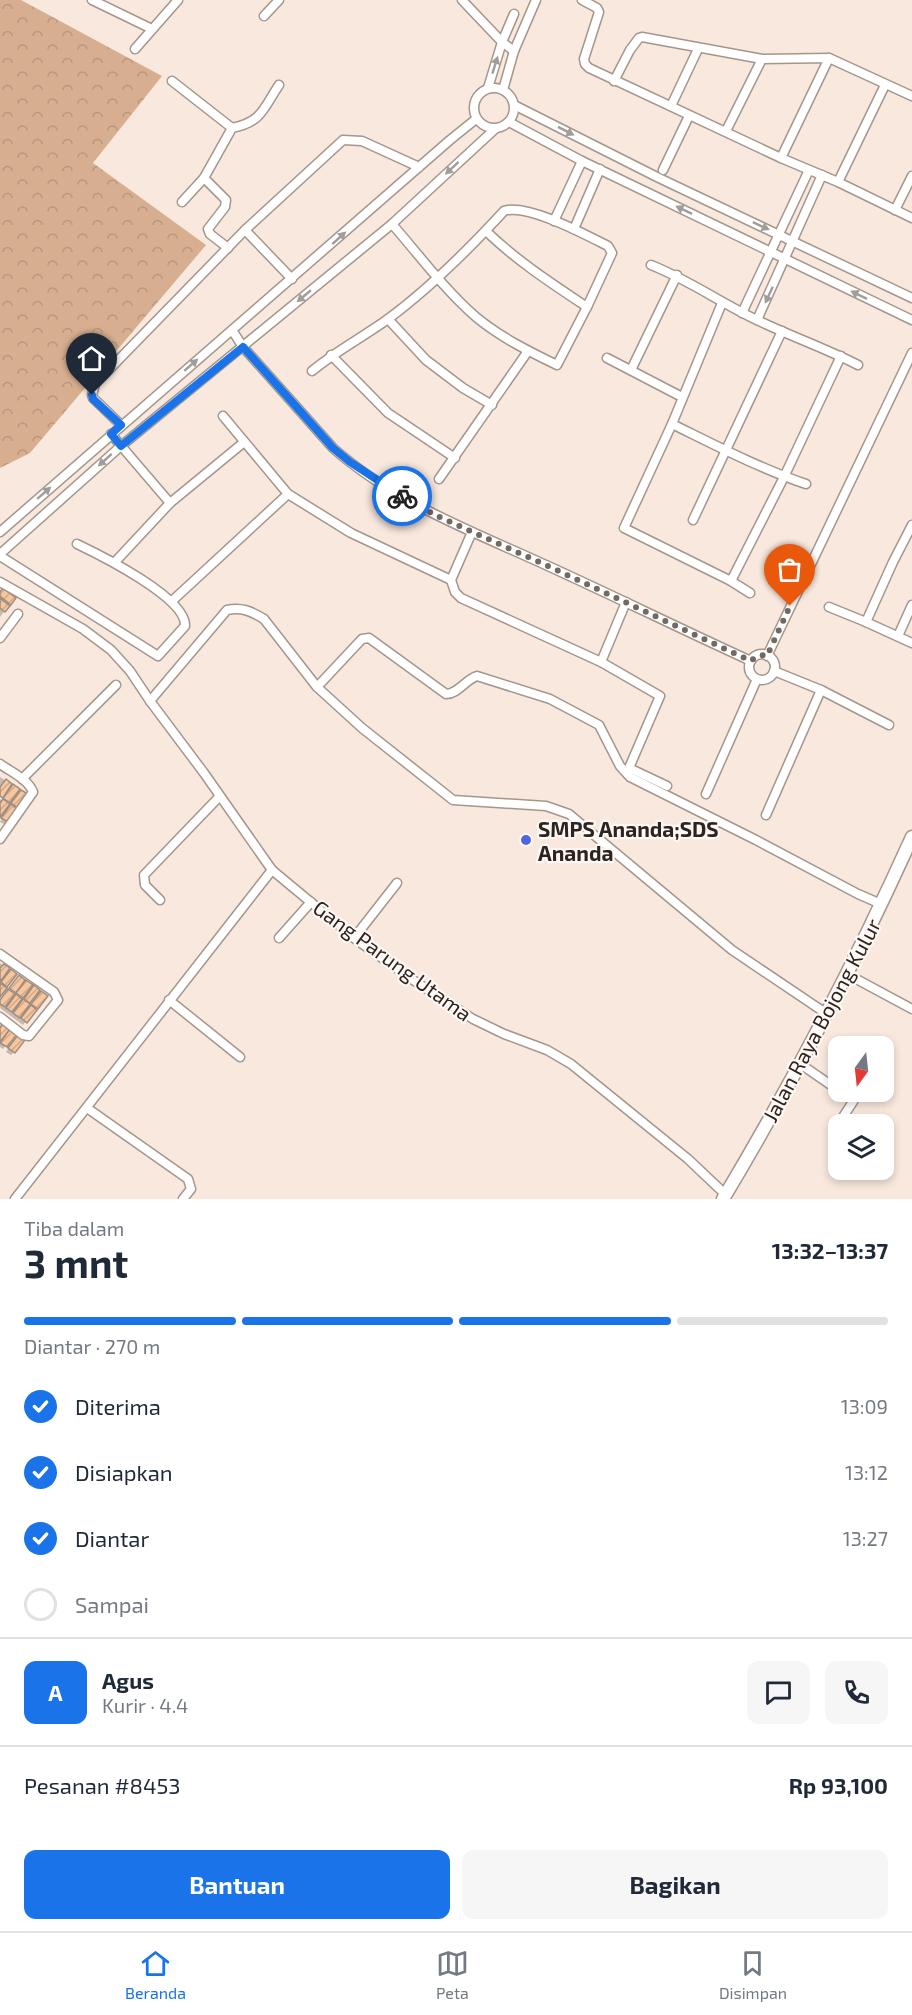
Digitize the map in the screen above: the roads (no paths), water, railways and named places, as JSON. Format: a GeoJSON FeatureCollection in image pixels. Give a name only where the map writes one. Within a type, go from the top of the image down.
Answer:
{"type":"FeatureCollection","features":[{"type":"Feature","properties":{"kind":"main road","name":"Jalan Raya Bojong Kulur"},"geometry":{"type":"LineString","coordinates":[[724,1197],[827,1014],[912,837]]}},
{"type":"Feature","properties":{"kind":"street"},"geometry":{"type":"LineString","coordinates":[[92,0],[152,29]]}},
{"type":"Feature","properties":{"kind":"street"},"geometry":{"type":"LineString","coordinates":[[135,49],[178,0]]}},
{"type":"Feature","properties":{"kind":"street"},"geometry":{"type":"LineString","coordinates":[[264,16],[279,0]]}},
{"type":"Feature","properties":{"kind":"street"},"geometry":{"type":"LineString","coordinates":[[462,0],[502,42],[514,51]]}},
{"type":"Feature","properties":{"kind":"street"},"geometry":{"type":"LineString","coordinates":[[504,90],[514,51],[536,0]]}},
{"type":"Feature","properties":{"kind":"street"},"geometry":{"type":"LineString","coordinates":[[582,0],[597,8],[599,12],[585,56],[585,64],[589,68],[912,218]]}},
{"type":"Feature","properties":{"kind":"street"},"geometry":{"type":"LineString","coordinates":[[488,88],[502,42],[514,14]]}},
{"type":"Feature","properties":{"kind":"street"},"geometry":{"type":"LineString","coordinates":[[614,81],[639,38],[762,59],[829,58],[912,96]]}},
{"type":"Feature","properties":{"kind":"street"},"geometry":{"type":"LineString","coordinates":[[670,106],[698,49]]}},
{"type":"Feature","properties":{"kind":"street"},"geometry":{"type":"LineString","coordinates":[[781,158],[829,58]]}},
{"type":"Feature","properties":{"kind":"street"},"geometry":{"type":"LineString","coordinates":[[726,131],[762,59]]}},
{"type":"Feature","properties":{"kind":"street"},"geometry":{"type":"LineString","coordinates":[[172,81],[232,128]]}},
{"type":"Feature","properties":{"kind":"street"},"geometry":{"type":"LineString","coordinates":[[182,202],[204,178],[232,128],[253,122],[279,85]]}},
{"type":"Feature","properties":{"kind":"street"},"geometry":{"type":"LineString","coordinates":[[838,182],[885,85]]}},
{"type":"Feature","properties":{"kind":"street"},"geometry":{"type":"LineString","coordinates":[[77,544],[114,562],[172,601],[185,619],[185,626],[158,656],[0,555],[121,446],[392,224],[495,129],[508,122],[513,114],[514,105],[504,90],[496,87],[488,88],[477,95],[473,107],[476,119],[484,126],[495,129]]}},
{"type":"Feature","properties":{"kind":"street"},"geometry":{"type":"LineString","coordinates":[[514,105],[659,178],[912,298]]}},
{"type":"Feature","properties":{"kind":"street"},"geometry":{"type":"LineString","coordinates":[[663,170],[689,116]]}},
{"type":"Feature","properties":{"kind":"street"},"geometry":{"type":"LineString","coordinates":[[0,531],[476,119]]}},
{"type":"Feature","properties":{"kind":"street"},"geometry":{"type":"LineString","coordinates":[[508,122],[582,161],[912,320]]}},
{"type":"Feature","properties":{"kind":"street"},"geometry":{"type":"LineString","coordinates":[[121,425],[93,399],[95,384],[245,230],[343,140],[362,141],[419,167]]}},
{"type":"Feature","properties":{"kind":"street"},"geometry":{"type":"LineString","coordinates":[[554,221],[582,161]]}},
{"type":"Feature","properties":{"kind":"street"},"geometry":{"type":"LineString","coordinates":[[574,229],[600,169]]}},
{"type":"Feature","properties":{"kind":"street"},"geometry":{"type":"LineString","coordinates":[[742,313],[809,170]]}},
{"type":"Feature","properties":{"kind":"street"},"geometry":{"type":"LineString","coordinates":[[757,320],[822,175]]}},
{"type":"Feature","properties":{"kind":"street"},"geometry":{"type":"LineString","coordinates":[[895,210],[912,176]]}},
{"type":"Feature","properties":{"kind":"street"},"geometry":{"type":"LineString","coordinates":[[204,178],[226,200],[225,207],[208,229],[210,234],[228,248]]}},
{"type":"Feature","properties":{"kind":"street"},"geometry":{"type":"LineString","coordinates":[[312,371],[331,355],[388,318],[437,277],[504,211],[519,209],[554,221],[608,246],[612,253],[588,307],[557,365],[528,351],[478,319],[437,277],[392,224]]}},
{"type":"Feature","properties":{"kind":"street"},"geometry":{"type":"LineString","coordinates":[[245,230],[292,279]]}},
{"type":"Feature","properties":{"kind":"street"},"geometry":{"type":"LineString","coordinates":[[486,231],[530,270],[588,307]]}},
{"type":"Feature","properties":{"kind":"street"},"geometry":{"type":"LineString","coordinates":[[651,265],[677,275],[742,313],[858,365]]}},
{"type":"Feature","properties":{"kind":"street"},"geometry":{"type":"LineString","coordinates":[[631,369],[677,275]]}},
{"type":"Feature","properties":{"kind":"street"},"geometry":{"type":"LineString","coordinates":[[722,303],[672,424],[624,528],[731,581],[750,593]]}},
{"type":"Feature","properties":{"kind":"street"},"geometry":{"type":"LineString","coordinates":[[388,318],[426,360],[463,388],[492,405]]}},
{"type":"Feature","properties":{"kind":"street"},"geometry":{"type":"LineString","coordinates":[[232,330],[243,347],[314,427],[350,462],[409,501],[751,661]]}},
{"type":"Feature","properties":{"kind":"street"},"geometry":{"type":"LineString","coordinates":[[693,520],[782,332]]}},
{"type":"Feature","properties":{"kind":"street"},"geometry":{"type":"LineString","coordinates":[[439,479],[528,351]]}},
{"type":"Feature","properties":{"kind":"street"},"geometry":{"type":"LineString","coordinates":[[767,656],[912,353]]}},
{"type":"Feature","properties":{"kind":"street"},"geometry":{"type":"LineString","coordinates":[[331,355],[388,413],[455,458]]}},
{"type":"Feature","properties":{"kind":"street"},"geometry":{"type":"LineString","coordinates":[[731,581],[784,477],[841,356]]}},
{"type":"Feature","properties":{"kind":"street"},"geometry":{"type":"LineString","coordinates":[[607,358],[682,397]]}},
{"type":"Feature","properties":{"kind":"street"},"geometry":{"type":"LineString","coordinates":[[223,416],[243,443],[288,494],[351,533],[451,580]]}},
{"type":"Feature","properties":{"kind":"street"},"geometry":{"type":"LineString","coordinates":[[672,424],[784,477],[806,484]]}},
{"type":"Feature","properties":{"kind":"street"},"geometry":{"type":"LineString","coordinates":[[111,434],[170,503]]}},
{"type":"Feature","properties":{"kind":"street"},"geometry":{"type":"LineString","coordinates":[[114,562],[170,503],[243,443]]}},
{"type":"Feature","properties":{"kind":"street"},"geometry":{"type":"LineString","coordinates":[[172,601],[288,494]]}},
{"type":"Feature","properties":{"kind":"street"},"geometry":{"type":"LineString","coordinates":[[866,622],[892,562],[912,525]]}},
{"type":"Feature","properties":{"kind":"street"},"geometry":{"type":"LineString","coordinates":[[472,532],[451,580],[455,592],[461,598],[601,662],[660,696],[629,768],[667,786]]}},
{"type":"Feature","properties":{"kind":"street","name":"Gang Parung Utama"},"geometry":{"type":"LineString","coordinates":[[0,582],[83,629],[111,650],[130,671],[273,870],[354,938],[473,1019],[504,1034],[547,1050],[571,1064],[688,1159],[724,1197]]}},
{"type":"Feature","properties":{"kind":"street"},"geometry":{"type":"LineString","coordinates":[[601,662],[626,602]]}},
{"type":"Feature","properties":{"kind":"street"},"geometry":{"type":"LineString","coordinates":[[898,636],[912,605]]}},
{"type":"Feature","properties":{"kind":"street"},"geometry":{"type":"LineString","coordinates":[[829,607],[912,643]]}},
{"type":"Feature","properties":{"kind":"street"},"geometry":{"type":"LineString","coordinates":[[150,701],[227,610],[236,608],[253,612],[264,619],[317,687],[362,728],[453,800],[546,806],[569,814],[732,950],[827,1014]]}},
{"type":"Feature","properties":{"kind":"street"},"geometry":{"type":"LineString","coordinates":[[0,638],[18,614]]}},
{"type":"Feature","properties":{"kind":"street"},"geometry":{"type":"LineString","coordinates":[[317,687],[362,639],[369,638],[446,694],[453,694],[477,676],[550,699],[600,725],[620,766],[630,777],[881,904]]}},
{"type":"Feature","properties":{"kind":"street"},"geometry":{"type":"LineString","coordinates":[[755,656],[767,656],[774,662],[774,671],[768,679],[757,679],[750,671],[751,661],[755,656]]}},
{"type":"Feature","properties":{"kind":"street"},"geometry":{"type":"LineString","coordinates":[[774,671],[821,690],[889,725]]}},
{"type":"Feature","properties":{"kind":"street"},"geometry":{"type":"LineString","coordinates":[[706,794],[757,679]]}},
{"type":"Feature","properties":{"kind":"street"},"geometry":{"type":"LineString","coordinates":[[22,779],[116,685]]}},
{"type":"Feature","properties":{"kind":"street"},"geometry":{"type":"LineString","coordinates":[[766,815],[821,690]]}},
{"type":"Feature","properties":{"kind":"street"},"geometry":{"type":"LineString","coordinates":[[0,764],[22,779],[32,788],[33,792],[1,833]]}},
{"type":"Feature","properties":{"kind":"street"},"geometry":{"type":"LineString","coordinates":[[160,900],[145,885],[144,875],[219,797]]}},
{"type":"Feature","properties":{"kind":"street"},"geometry":{"type":"LineString","coordinates":[[18,1198],[169,1000],[273,870]]}},
{"type":"Feature","properties":{"kind":"street"},"geometry":{"type":"LineString","coordinates":[[354,938],[397,883]]}},
{"type":"Feature","properties":{"kind":"street"},"geometry":{"type":"LineString","coordinates":[[279,938],[311,902]]}},
{"type":"Feature","properties":{"kind":"street"},"geometry":{"type":"LineString","coordinates":[[0,954],[54,992],[58,1000],[29,1036],[23,1035],[0,1017]]}},
{"type":"Feature","properties":{"kind":"street"},"geometry":{"type":"LineString","coordinates":[[847,974],[912,1009]]}},
{"type":"Feature","properties":{"kind":"street"},"geometry":{"type":"LineString","coordinates":[[169,1000],[240,1057]]}},
{"type":"Feature","properties":{"kind":"street"},"geometry":{"type":"LineString","coordinates":[[799,1064],[828,1083]]}},
{"type":"Feature","properties":{"kind":"street"},"geometry":{"type":"LineString","coordinates":[[87,1108],[188,1179],[191,1189],[183,1199]]}},
{"type":"Feature","properties":{"kind":"place","name":"SMPS Ananda;SDS Ananda"},"geometry":{"type":"Point","coordinates":[526,840]}}]}
